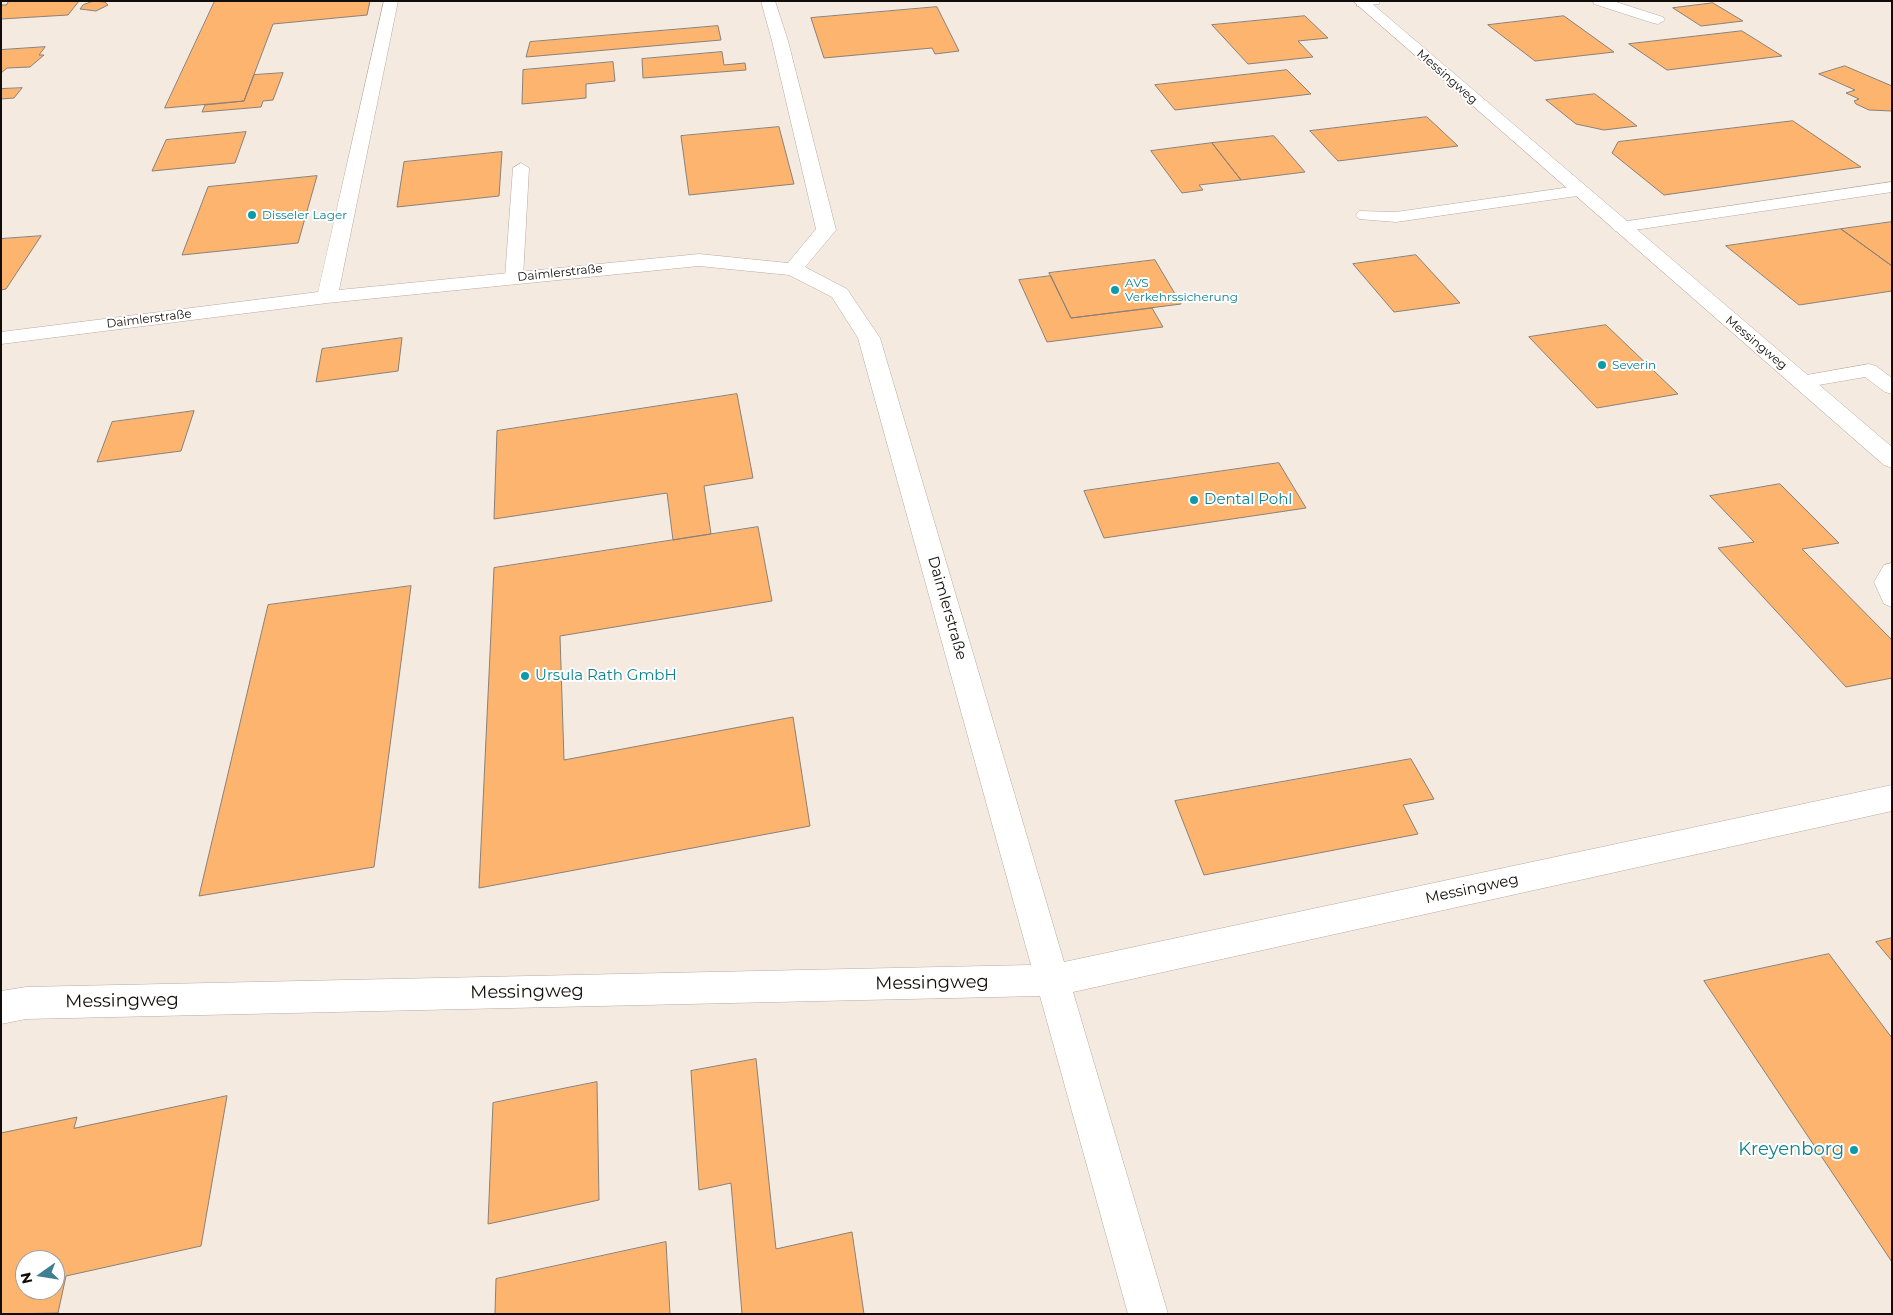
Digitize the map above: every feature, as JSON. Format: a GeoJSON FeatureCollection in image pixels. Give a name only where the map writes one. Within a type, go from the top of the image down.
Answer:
{"type":"FeatureCollection","features":[{"type":"Feature","properties":{"kind":"street"},"geometry":{"type":"LineString","coordinates":[[327,297],[391,1]]}},
{"type":"Feature","properties":{"kind":"street"},"geometry":{"type":"LineString","coordinates":[[768,1],[780,41],[826,230],[793,270]]}},
{"type":"Feature","properties":{"kind":"street","name":"Messingweg"},"geometry":{"type":"LineString","coordinates":[[1365,2],[1578,191],[1892,460]]}},
{"type":"Feature","properties":{"kind":"street","name":"Daimlerstraße"},"geometry":{"type":"LineString","coordinates":[[1,338],[327,297],[699,260],[793,270],[840,293],[870,338],[1053,980]]}},
{"type":"Feature","properties":{"kind":"street","name":"Messingweg"},"geometry":{"type":"LineString","coordinates":[[1,1008],[26,1003],[1053,980],[1892,798]]}},
{"type":"Feature","properties":{"kind":"street"},"geometry":{"type":"LineString","coordinates":[[1053,980],[1148,1314]]}},
{"type":"Feature","properties":{"kind":"lane"},"geometry":{"type":"LineString","coordinates":[[1599,1],[1658,20]]}},
{"type":"Feature","properties":{"kind":"lane"},"geometry":{"type":"LineString","coordinates":[[514,278],[521,168]]}},
{"type":"Feature","properties":{"kind":"lane"},"geometry":{"type":"LineString","coordinates":[[1621,227],[1892,187]]}},
{"type":"Feature","properties":{"kind":"lane"},"geometry":{"type":"LineString","coordinates":[[1365,215],[1396,217],[1578,191]]}},
{"type":"Feature","properties":{"kind":"lane"},"geometry":{"type":"LineString","coordinates":[[1801,382],[1870,370],[1892,388]]}},
{"type":"Feature","properties":{"kind":"lane"},"geometry":{"type":"LineString","coordinates":[[1892,571],[1886,582],[1892,598]]}},
{"type":"Feature","properties":{"kind":"building"},"geometry":{"type":"Polygon","coordinates":[[[9,1],[79,1],[68,15],[1,19],[1,5],[6,5],[9,1]]]}},
{"type":"Feature","properties":{"kind":"building"},"geometry":{"type":"Polygon","coordinates":[[[94,1],[105,2],[108,5],[96,11],[80,9],[83,5],[94,1]]]}},
{"type":"Feature","properties":{"kind":"building"},"geometry":{"type":"Polygon","coordinates":[[[215,1],[370,1],[367,15],[273,24],[244,101],[165,108],[215,1]]]}},
{"type":"Feature","properties":{"kind":"building"},"geometry":{"type":"Polygon","coordinates":[[[1713,3],[1743,21],[1701,26],[1673,8],[1713,3]]]}},
{"type":"Feature","properties":{"kind":"building"},"geometry":{"type":"Polygon","coordinates":[[[937,7],[959,51],[935,54],[932,48],[824,58],[811,18],[937,7]]]}},
{"type":"Feature","properties":{"kind":"building"},"geometry":{"type":"Polygon","coordinates":[[[1305,16],[1328,38],[1298,41],[1313,57],[1248,64],[1212,25],[1305,16]]]}},
{"type":"Feature","properties":{"kind":"building"},"geometry":{"type":"Polygon","coordinates":[[[1564,16],[1614,52],[1535,61],[1488,25],[1564,16]]]}},
{"type":"Feature","properties":{"kind":"building"},"geometry":{"type":"Polygon","coordinates":[[[718,26],[721,40],[526,57],[530,42],[718,26]]]}},
{"type":"Feature","properties":{"kind":"building"},"geometry":{"type":"Polygon","coordinates":[[[1742,31],[1782,56],[1667,70],[1629,44],[1742,31]]]}},
{"type":"Feature","properties":{"kind":"building"},"geometry":{"type":"Polygon","coordinates":[[[45,47],[39,55],[44,55],[30,67],[7,68],[1,73],[1,50],[45,47]]]}},
{"type":"Feature","properties":{"kind":"building"},"geometry":{"type":"Polygon","coordinates":[[[722,52],[724,65],[745,63],[746,70],[643,78],[642,59],[722,52]]]}},
{"type":"Feature","properties":{"kind":"building"},"geometry":{"type":"Polygon","coordinates":[[[613,62],[615,81],[586,84],[586,98],[522,104],[523,70],[613,62]]]}},
{"type":"Feature","properties":{"kind":"building"},"geometry":{"type":"Polygon","coordinates":[[[1845,66],[1892,86],[1892,111],[1869,110],[1856,104],[1854,101],[1859,99],[1846,93],[1855,90],[1819,74],[1845,66]]]}},
{"type":"Feature","properties":{"kind":"building"},"geometry":{"type":"Polygon","coordinates":[[[1287,70],[1311,94],[1175,110],[1155,85],[1287,70]]]}},
{"type":"Feature","properties":{"kind":"building"},"geometry":{"type":"Polygon","coordinates":[[[283,73],[273,100],[263,101],[261,107],[202,112],[205,105],[244,101],[254,75],[283,73]]]}},
{"type":"Feature","properties":{"kind":"building"},"geometry":{"type":"Polygon","coordinates":[[[22,88],[14,98],[1,99],[1,89],[22,88]]]}},
{"type":"Feature","properties":{"kind":"building"},"geometry":{"type":"Polygon","coordinates":[[[1595,94],[1637,126],[1604,130],[1576,124],[1546,100],[1595,94]]]}},
{"type":"Feature","properties":{"kind":"building"},"geometry":{"type":"Polygon","coordinates":[[[1427,117],[1458,146],[1338,161],[1310,131],[1427,117]]]}},
{"type":"Feature","properties":{"kind":"building"},"geometry":{"type":"Polygon","coordinates":[[[1793,121],[1861,167],[1664,195],[1612,153],[1618,142],[1793,121]]]}},
{"type":"Feature","properties":{"kind":"building"},"geometry":{"type":"Polygon","coordinates":[[[779,127],[794,184],[689,195],[681,136],[779,127]]]}},
{"type":"Feature","properties":{"kind":"building"},"geometry":{"type":"Polygon","coordinates":[[[246,132],[235,163],[152,171],[166,140],[246,132]]]}},
{"type":"Feature","properties":{"kind":"building"},"geometry":{"type":"Polygon","coordinates":[[[1274,136],[1305,172],[1241,180],[1212,143],[1274,136]]]}},
{"type":"Feature","properties":{"kind":"building"},"geometry":{"type":"Polygon","coordinates":[[[1212,143],[1241,180],[1199,185],[1203,190],[1182,193],[1151,151],[1212,143]]]}},
{"type":"Feature","properties":{"kind":"building"},"geometry":{"type":"Polygon","coordinates":[[[502,152],[499,196],[397,207],[404,162],[502,152]]]}},
{"type":"Feature","properties":{"kind":"building","name":"Disseler Lager"},"geometry":{"type":"Polygon","coordinates":[[[317,176],[298,243],[182,255],[208,187],[317,176]]]}},
{"type":"Feature","properties":{"kind":"building"},"geometry":{"type":"Polygon","coordinates":[[[1892,222],[1892,266],[1841,229],[1892,222]]]}},
{"type":"Feature","properties":{"kind":"building"},"geometry":{"type":"Polygon","coordinates":[[[1841,229],[1892,266],[1892,291],[1799,305],[1726,246],[1841,229]]]}},
{"type":"Feature","properties":{"kind":"building"},"geometry":{"type":"Polygon","coordinates":[[[41,236],[6,289],[1,290],[1,239],[41,236]]]}},
{"type":"Feature","properties":{"kind":"building"},"geometry":{"type":"Polygon","coordinates":[[[1416,255],[1460,303],[1394,312],[1353,264],[1416,255]]]}},
{"type":"Feature","properties":{"kind":"building","name":"AVS Verkehrssicherung"},"geometry":{"type":"Polygon","coordinates":[[[1155,260],[1181,304],[1071,318],[1049,273],[1155,260]]]}},
{"type":"Feature","properties":{"kind":"building"},"geometry":{"type":"Polygon","coordinates":[[[1051,276],[1071,318],[1152,308],[1163,327],[1047,342],[1019,280],[1051,276]]]}},
{"type":"Feature","properties":{"kind":"building","name":"Severin"},"geometry":{"type":"Polygon","coordinates":[[[1606,325],[1678,394],[1597,408],[1529,337],[1606,325]]]}},
{"type":"Feature","properties":{"kind":"building"},"geometry":{"type":"Polygon","coordinates":[[[402,338],[398,371],[316,382],[322,349],[402,338]]]}},
{"type":"Feature","properties":{"kind":"building"},"geometry":{"type":"Polygon","coordinates":[[[737,394],[753,478],[704,486],[711,534],[673,540],[667,493],[494,519],[497,431],[737,394]]]}},
{"type":"Feature","properties":{"kind":"building"},"geometry":{"type":"Polygon","coordinates":[[[194,411],[181,451],[97,462],[112,422],[194,411]]]}},
{"type":"Feature","properties":{"kind":"building","name":"Dental Pohl"},"geometry":{"type":"Polygon","coordinates":[[[1279,463],[1306,508],[1104,538],[1084,491],[1279,463]]]}},
{"type":"Feature","properties":{"kind":"building"},"geometry":{"type":"Polygon","coordinates":[[[1780,484],[1839,543],[1802,549],[1892,640],[1892,678],[1846,687],[1718,548],[1754,542],[1710,496],[1780,484]]]}},
{"type":"Feature","properties":{"kind":"building","name":"Ursula Rath GmbH"},"geometry":{"type":"Polygon","coordinates":[[[758,527],[772,601],[560,636],[564,760],[793,717],[810,826],[479,888],[494,568],[758,527]]]}},
{"type":"Feature","properties":{"kind":"building"},"geometry":{"type":"Polygon","coordinates":[[[411,586],[374,867],[199,896],[268,605],[411,586]]]}},
{"type":"Feature","properties":{"kind":"building"},"geometry":{"type":"Polygon","coordinates":[[[1411,759],[1434,799],[1403,805],[1418,834],[1204,875],[1175,801],[1411,759]]]}},
{"type":"Feature","properties":{"kind":"building"},"geometry":{"type":"Polygon","coordinates":[[[1892,938],[1892,961],[1876,942],[1892,938]]]}},
{"type":"Feature","properties":{"kind":"building","name":"Kreyenborg"},"geometry":{"type":"Polygon","coordinates":[[[1829,954],[1892,1038],[1892,1262],[1704,981],[1829,954]]]}},
{"type":"Feature","properties":{"kind":"building"},"geometry":{"type":"Polygon","coordinates":[[[756,1059],[776,1249],[852,1232],[864,1314],[742,1314],[731,1183],[699,1190],[691,1071],[756,1059]]]}},
{"type":"Feature","properties":{"kind":"building"},"geometry":{"type":"Polygon","coordinates":[[[597,1082],[599,1200],[488,1224],[493,1103],[597,1082]]]}},
{"type":"Feature","properties":{"kind":"building"},"geometry":{"type":"Polygon","coordinates":[[[227,1096],[201,1246],[66,1276],[65,1281],[65,1250],[15,1250],[15,1300],[61,1300],[58,1313],[1,1314],[1,1133],[77,1117],[74,1128],[227,1096]]]}},
{"type":"Feature","properties":{"kind":"building"},"geometry":{"type":"Polygon","coordinates":[[[666,1242],[670,1314],[495,1314],[496,1279],[666,1242]]]}},
{"type":"Feature","properties":{"kind":"place","name":"Disseler Lager"},"geometry":{"type":"Point","coordinates":[252,215]}},
{"type":"Feature","properties":{"kind":"place","name":"AVS Verkehrssicherung"},"geometry":{"type":"Point","coordinates":[1115,290]}},
{"type":"Feature","properties":{"kind":"place","name":"Severin"},"geometry":{"type":"Point","coordinates":[1602,365]}},
{"type":"Feature","properties":{"kind":"place","name":"Dental Pohl"},"geometry":{"type":"Point","coordinates":[1194,500]}},
{"type":"Feature","properties":{"kind":"place","name":"Ursula Rath GmbH"},"geometry":{"type":"Point","coordinates":[525,676]}},
{"type":"Feature","properties":{"kind":"place","name":"Kreyenborg"},"geometry":{"type":"Point","coordinates":[1854,1150]}}]}
